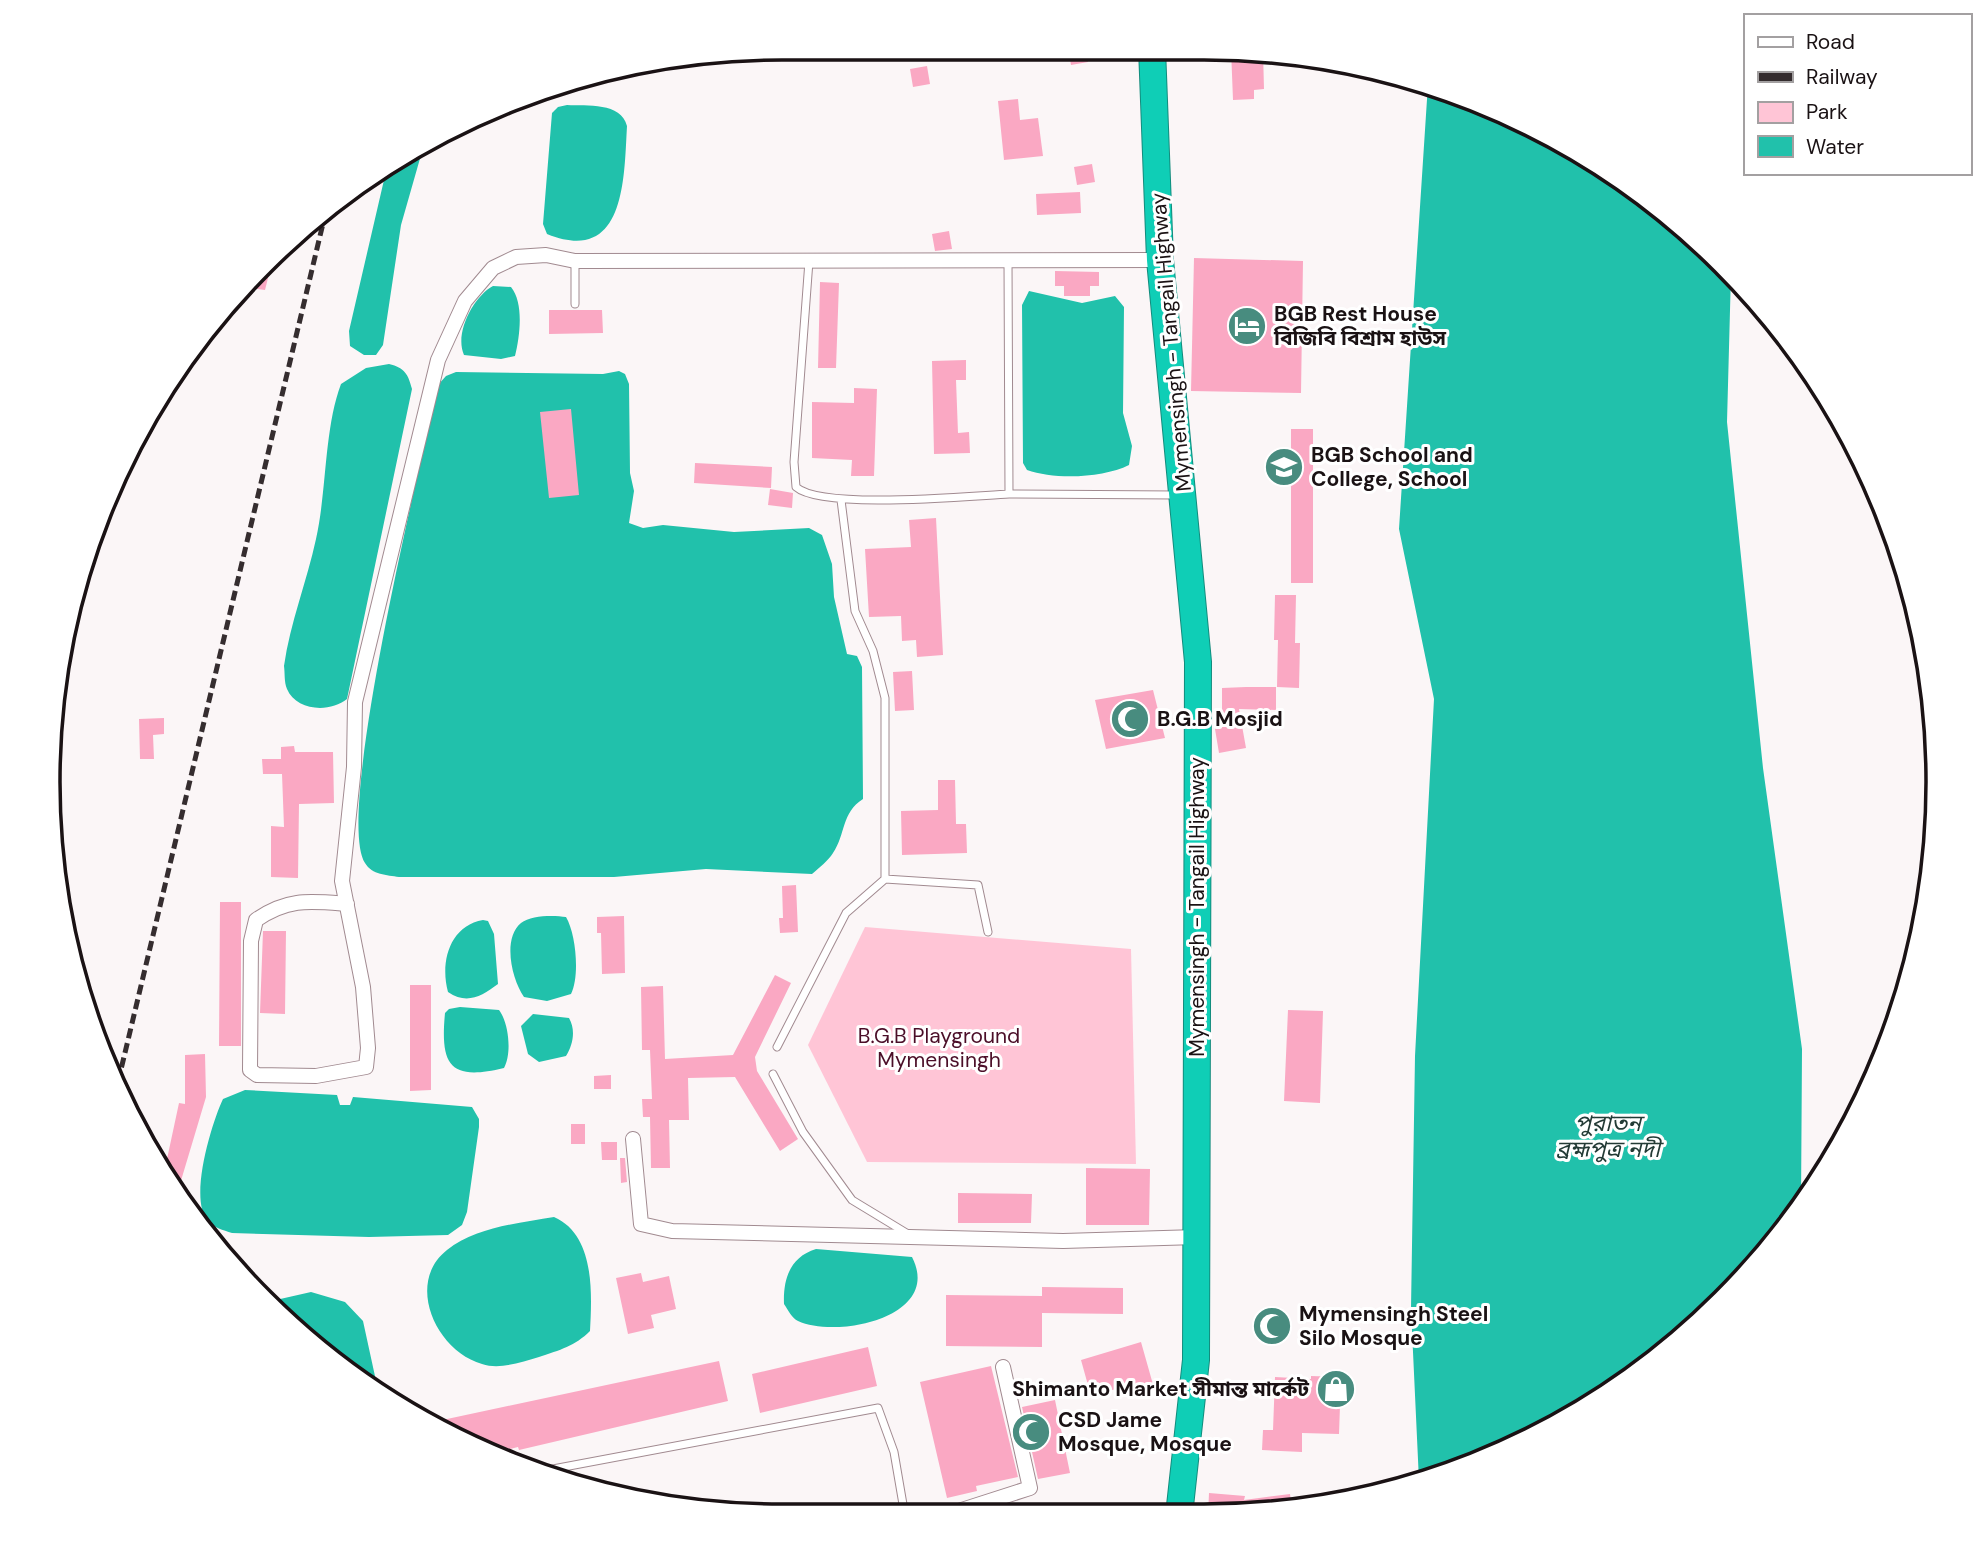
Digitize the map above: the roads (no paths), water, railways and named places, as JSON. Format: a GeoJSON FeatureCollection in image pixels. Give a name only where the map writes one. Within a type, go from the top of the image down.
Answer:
{"type":"FeatureCollection","features":[{"type":"Feature","properties":{"kind":"highway","name":"Mymensingh - Tangail Highway"},"geometry":{"type":"LineString","coordinates":[[1152,60],[1160,260],[1198,662],[1196,1360],[1181,1504]]}},
{"type":"Feature","properties":{"kind":"street"},"geometry":{"type":"LineString","coordinates":[[346,904],[302,900],[271,909],[256,920],[251,941],[250,1070],[257,1075],[316,1076],[366,1068],[368,1048],[363,987],[342,881],[354,767],[355,702],[438,360],[465,301],[493,268],[526,256],[547,255],[575,261],[1160,260]]}},
{"type":"Feature","properties":{"kind":"street"},"geometry":{"type":"LineString","coordinates":[[633,1139],[641,1224],[672,1231],[1063,1241],[1197,1237]]}},
{"type":"Feature","properties":{"kind":"street"},"geometry":{"type":"LineString","coordinates":[[980,1504],[1030,1488],[1003,1367]]}},
{"type":"Feature","properties":{"kind":"lane"},"geometry":{"type":"LineString","coordinates":[[575,261],[575,304]]}},
{"type":"Feature","properties":{"kind":"lane"},"geometry":{"type":"LineString","coordinates":[[809,261],[794,463],[796,487],[803,494],[841,500],[1009,494],[1184,495]]}},
{"type":"Feature","properties":{"kind":"lane"},"geometry":{"type":"LineString","coordinates":[[1008,261],[1009,494]]}},
{"type":"Feature","properties":{"kind":"lane"},"geometry":{"type":"LineString","coordinates":[[841,500],[855,611],[873,651],[884,698],[886,879]]}},
{"type":"Feature","properties":{"kind":"lane"},"geometry":{"type":"LineString","coordinates":[[777,1047],[846,913],[886,879],[978,885],[988,932]]}},
{"type":"Feature","properties":{"kind":"lane"},"geometry":{"type":"LineString","coordinates":[[773,1074],[803,1132],[852,1200],[915,1238]]}},
{"type":"Feature","properties":{"kind":"lane"},"geometry":{"type":"LineString","coordinates":[[557,1468],[878,1408],[894,1452],[903,1504]]}},
{"type":"Feature","properties":{"kind":"water","name":"পুরাতন ব্রহ্মপুত্র নদী"},"geometry":{"type":"Polygon","coordinates":[[[1427,96],[1479,114],[1523,134],[1604,181],[1679,239],[1731,289],[1727,422],[1763,768],[1802,1049],[1801,1187],[1746,1258],[1714,1293],[1679,1325],[1604,1383],[1523,1430],[1479,1450],[1419,1471],[1411,1309],[1415,1056],[1434,699],[1399,529],[1427,96]]]}},
{"type":"Feature","properties":{"kind":"water"},"geometry":{"type":"Polygon","coordinates":[[[567,105],[611,109],[624,118],[627,126],[621,191],[615,211],[606,227],[592,238],[573,241],[547,234],[543,224],[552,113],[558,107],[567,105]]]}},
{"type":"Feature","properties":{"kind":"water"},"geometry":{"type":"Polygon","coordinates":[[[421,156],[401,225],[383,345],[376,355],[364,355],[350,346],[349,331],[384,179],[421,156]]]}},
{"type":"Feature","properties":{"kind":"water"},"geometry":{"type":"Polygon","coordinates":[[[493,286],[511,287],[518,302],[519,330],[515,356],[501,359],[464,355],[462,336],[468,316],[479,298],[493,286]]]}},
{"type":"Feature","properties":{"kind":"water"},"geometry":{"type":"Polygon","coordinates":[[[1029,291],[1082,303],[1115,296],[1124,307],[1123,413],[1132,446],[1129,465],[1106,473],[1079,476],[1051,475],[1027,470],[1023,463],[1022,305],[1029,291]]]}},
{"type":"Feature","properties":{"kind":"water"},"geometry":{"type":"Polygon","coordinates":[[[389,364],[405,372],[412,389],[347,699],[323,708],[305,706],[291,696],[287,689],[284,666],[316,539],[335,402],[341,384],[366,368],[389,364]]]}},
{"type":"Feature","properties":{"kind":"water"},"geometry":{"type":"Polygon","coordinates":[[[619,371],[625,374],[629,384],[630,473],[634,491],[629,523],[643,528],[663,525],[734,532],[809,528],[822,535],[832,564],[834,597],[847,654],[857,656],[862,667],[863,799],[847,817],[833,853],[812,874],[706,869],[614,877],[399,877],[376,872],[365,863],[359,832],[361,778],[384,633],[438,385],[446,376],[456,372],[603,374],[619,371]]]}},
{"type":"Feature","properties":{"kind":"water"},"geometry":{"type":"Polygon","coordinates":[[[566,917],[576,955],[571,994],[547,1001],[524,997],[516,981],[511,960],[510,949],[515,930],[531,918],[566,917]]]}},
{"type":"Feature","properties":{"kind":"water"},"geometry":{"type":"Polygon","coordinates":[[[483,920],[488,921],[494,934],[498,984],[474,997],[455,996],[448,992],[446,981],[445,969],[450,947],[462,930],[483,920]]]}},
{"type":"Feature","properties":{"kind":"water"},"geometry":{"type":"Polygon","coordinates":[[[460,1007],[499,1010],[508,1039],[508,1055],[504,1068],[471,1072],[452,1065],[445,1046],[445,1013],[449,1009],[460,1007]]]}},
{"type":"Feature","properties":{"kind":"water"},"geometry":{"type":"Polygon","coordinates":[[[533,1014],[569,1018],[573,1037],[566,1056],[539,1062],[528,1054],[521,1026],[533,1014]]]}},
{"type":"Feature","properties":{"kind":"water"},"geometry":{"type":"Polygon","coordinates":[[[245,1090],[337,1095],[340,1105],[350,1105],[353,1097],[472,1107],[479,1119],[479,1127],[467,1212],[462,1225],[448,1235],[369,1237],[232,1233],[213,1225],[202,1211],[201,1179],[208,1142],[223,1099],[245,1090]]]}},
{"type":"Feature","properties":{"kind":"water"},"geometry":{"type":"Polygon","coordinates":[[[554,1217],[577,1237],[584,1251],[590,1283],[590,1331],[567,1347],[510,1365],[489,1366],[466,1357],[451,1345],[432,1315],[427,1297],[428,1280],[435,1264],[447,1250],[471,1236],[498,1227],[554,1217]]]}},
{"type":"Feature","properties":{"kind":"water"},"geometry":{"type":"Polygon","coordinates":[[[816,1249],[912,1257],[918,1278],[913,1295],[900,1308],[881,1318],[859,1324],[815,1326],[798,1321],[784,1304],[787,1278],[800,1257],[816,1249]]]}},
{"type":"Feature","properties":{"kind":"water"},"geometry":{"type":"Polygon","coordinates":[[[311,1292],[345,1302],[363,1321],[376,1379],[342,1355],[278,1299],[311,1292]]]}},
{"type":"Feature","properties":{"kind":"railway"},"geometry":{"type":"LineString","coordinates":[[120,1072],[323,225]]}},
{"type":"Feature","properties":{"kind":"place","name":"BGB Rest House বিজিবি বিশ্রাম হাউস"},"geometry":{"type":"Point","coordinates":[1247,326]}},
{"type":"Feature","properties":{"kind":"place","name":"BGB School and College, School"},"geometry":{"type":"Point","coordinates":[1284,467]}},
{"type":"Feature","properties":{"kind":"place","name":"B.G.B Mosjid"},"geometry":{"type":"Point","coordinates":[1130,719]}},
{"type":"Feature","properties":{"kind":"place","name":"Mymensingh Steel Silo Mosque"},"geometry":{"type":"Point","coordinates":[1272,1326]}},
{"type":"Feature","properties":{"kind":"place","name":"Shimanto Market সীমান্ত মার্কেট"},"geometry":{"type":"Point","coordinates":[1336,1389]}},
{"type":"Feature","properties":{"kind":"place","name":"CSD Jame Mosque, Mosque"},"geometry":{"type":"Point","coordinates":[1031,1432]}},
{"type":"Feature","properties":{"kind":"park label","name":"B.G.B Playground Mymensingh"},"geometry":{"type":"Point","coordinates":[939,1048]}}]}
